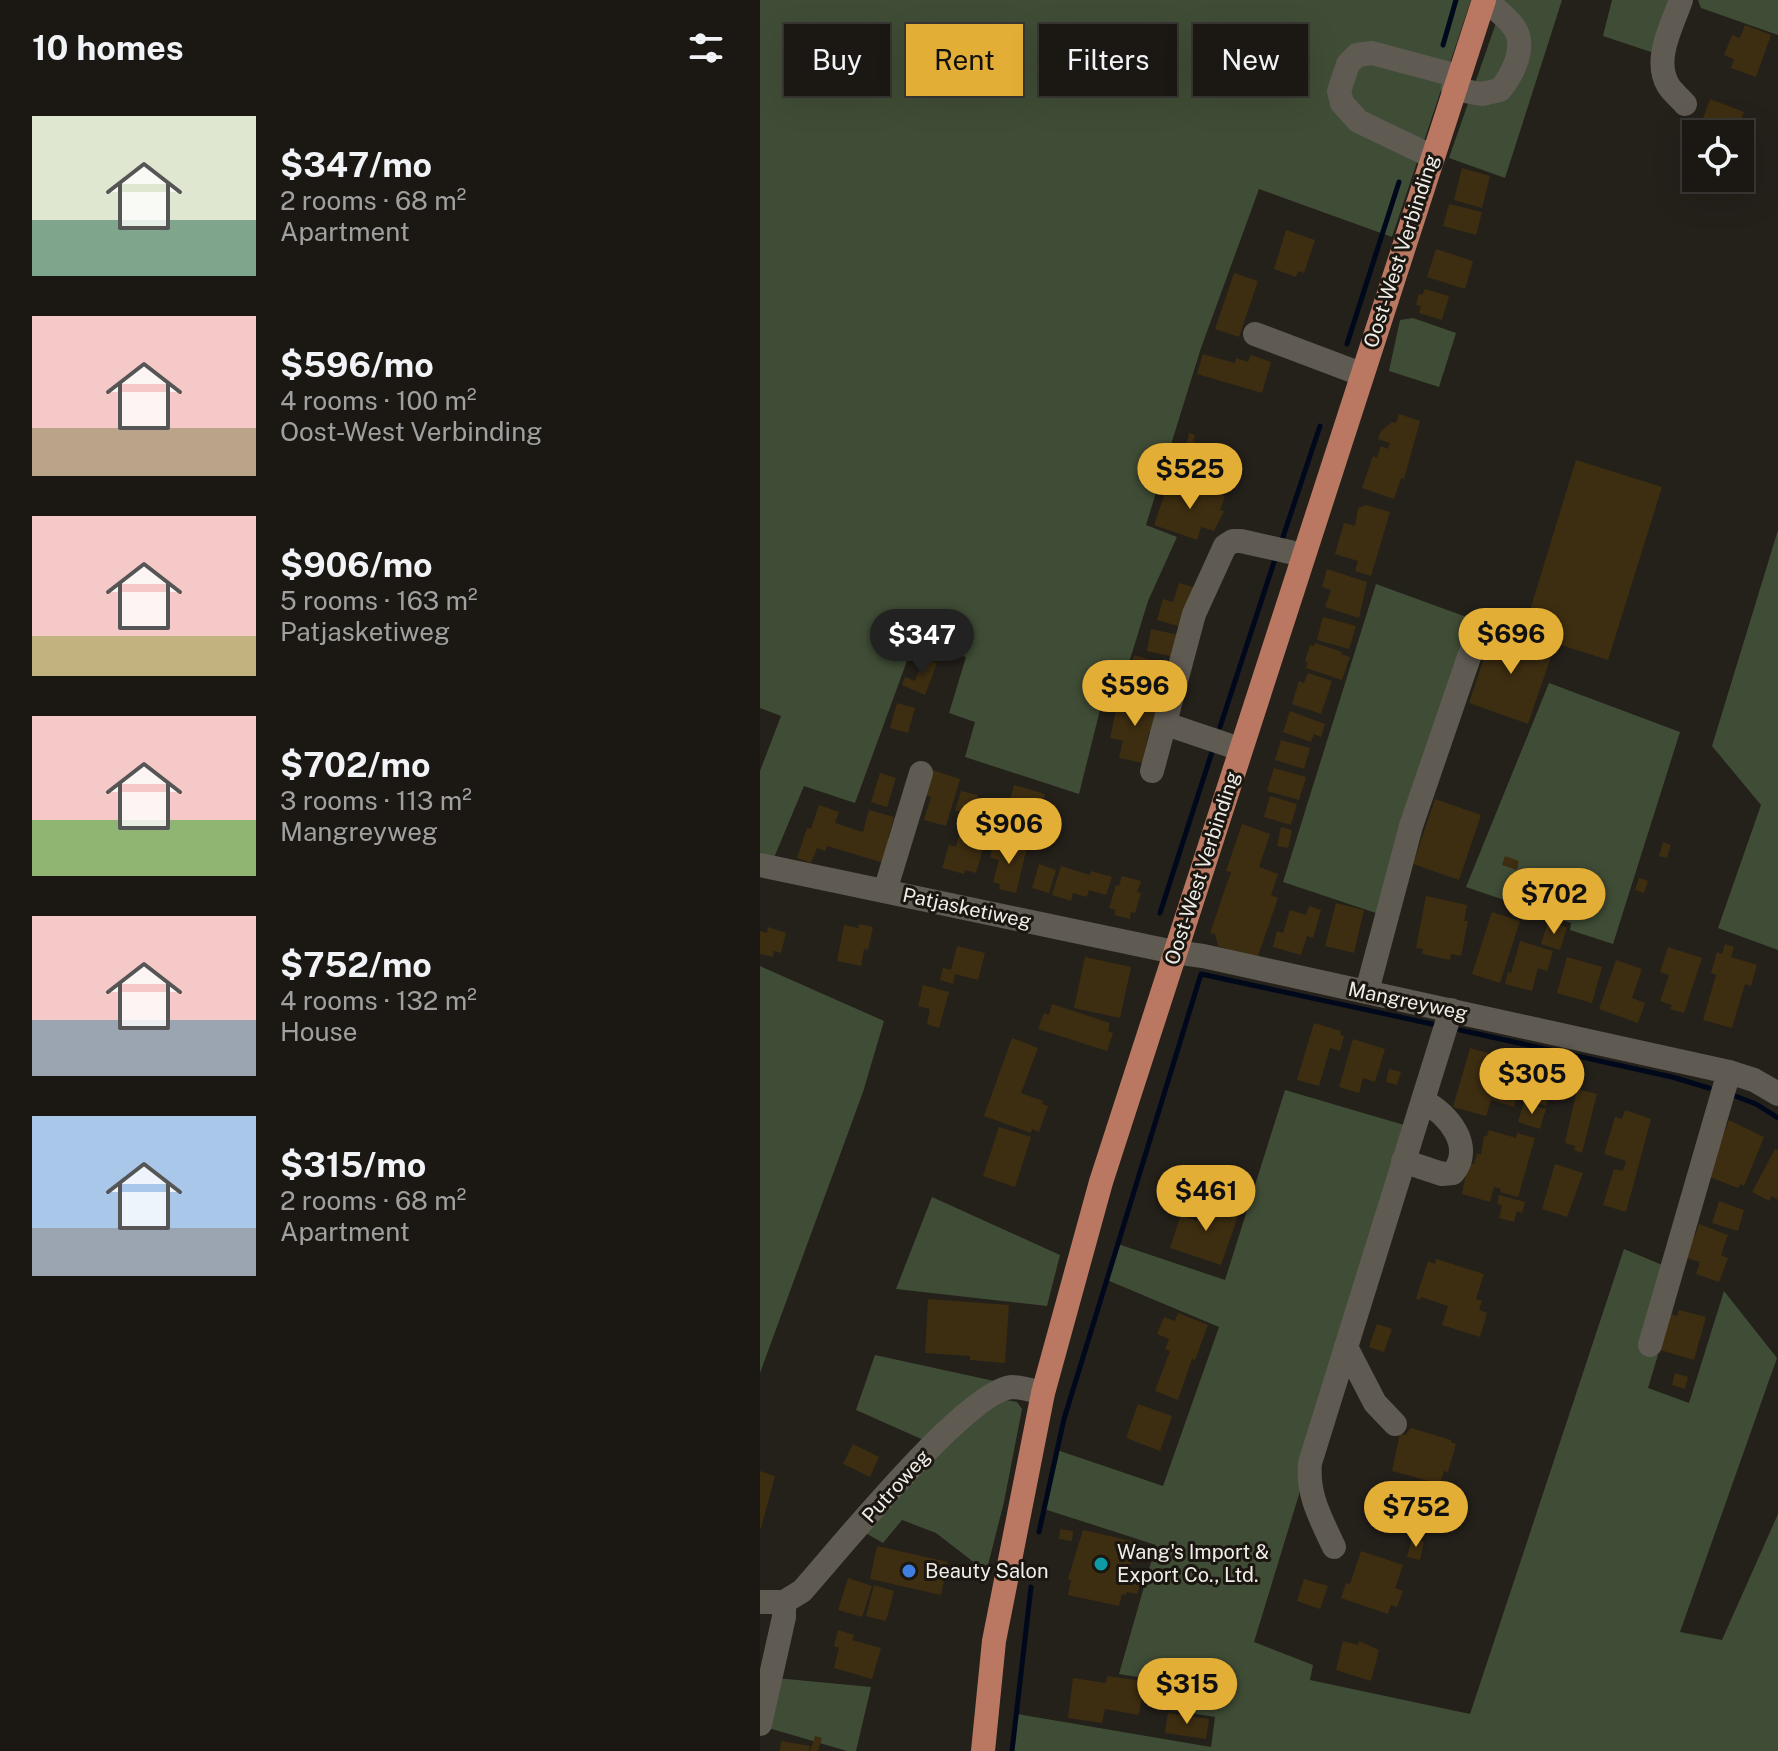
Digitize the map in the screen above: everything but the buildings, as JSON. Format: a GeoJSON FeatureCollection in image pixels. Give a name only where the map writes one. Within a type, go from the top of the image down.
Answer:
{"type":"FeatureCollection","features":[{"type":"Feature","properties":{"kind":"main road","name":"Oost-West Verbinding"},"geometry":{"type":"LineString","coordinates":[[983,1751],[994,1641],[1043,1393],[1101,1182],[1484,0]]}},
{"type":"Feature","properties":{"kind":"street"},"geometry":{"type":"LineString","coordinates":[[1431,156],[1358,121],[1342,103],[1339,91],[1348,64],[1357,55],[1372,53],[1482,94],[1500,90],[1516,62],[1519,38],[1514,27],[1484,0]]}},
{"type":"Feature","properties":{"kind":"street"},"geometry":{"type":"LineString","coordinates":[[1681,0],[1661,64],[1668,85],[1685,104]]}},
{"type":"Feature","properties":{"kind":"street"},"geometry":{"type":"LineString","coordinates":[[1255,334],[1361,374]]}},
{"type":"Feature","properties":{"kind":"street"},"geometry":{"type":"LineString","coordinates":[[1152,771],[1194,614],[1225,546],[1241,541],[1303,555]]}},
{"type":"Feature","properties":{"kind":"street"},"geometry":{"type":"LineString","coordinates":[[1367,991],[1411,826],[1481,622]]}},
{"type":"Feature","properties":{"kind":"street"},"geometry":{"type":"LineString","coordinates":[[1166,724],[1240,749]]}},
{"type":"Feature","properties":{"kind":"street"},"geometry":{"type":"LineString","coordinates":[[885,891],[921,773]]}},
{"type":"Feature","properties":{"kind":"street","name":"Patjasketiweg"},"geometry":{"type":"LineString","coordinates":[[760,865],[1174,952]]}},
{"type":"Feature","properties":{"kind":"street","name":"Mangreyweg"},"geometry":{"type":"LineString","coordinates":[[1174,952],[1367,991],[1729,1072],[1754,1080],[1778,1094]]}},
{"type":"Feature","properties":{"kind":"street"},"geometry":{"type":"LineString","coordinates":[[1334,1547],[1313,1502],[1310,1463],[1451,1010]]}},
{"type":"Feature","properties":{"kind":"street"},"geometry":{"type":"LineString","coordinates":[[1650,1345],[1729,1072]]}},
{"type":"Feature","properties":{"kind":"street"},"geometry":{"type":"LineString","coordinates":[[1403,1161],[1442,1174],[1453,1173],[1460,1164],[1463,1148],[1458,1137],[1438,1108],[1423,1101]]}},
{"type":"Feature","properties":{"kind":"street"},"geometry":{"type":"LineString","coordinates":[[1346,1347],[1375,1403],[1395,1424]]}},
{"type":"Feature","properties":{"kind":"street","name":"Putroweg"},"geometry":{"type":"LineString","coordinates":[[772,1602],[802,1591],[940,1435],[969,1410],[1011,1387],[1043,1393]]}},
{"type":"Feature","properties":{"kind":"street"},"geometry":{"type":"LineString","coordinates":[[760,1724],[784,1617],[772,1602]]}},
{"type":"Feature","properties":{"kind":"green space"},"geometry":{"type":"Polygon","coordinates":[[[760,0],[1471,0],[1392,237],[1259,189],[1201,348],[1146,525],[1177,537],[1148,601],[1116,705],[1102,702],[1079,794],[965,757],[975,722],[949,713],[966,657],[915,639],[855,803],[804,786],[773,860],[760,857],[760,771],[781,716],[760,708],[760,0]]]}},
{"type":"Feature","properties":{"kind":"green space"},"geometry":{"type":"Polygon","coordinates":[[[1504,0],[1562,0],[1505,178],[1449,158],[1504,0]]]}},
{"type":"Feature","properties":{"kind":"green space"},"geometry":{"type":"Polygon","coordinates":[[[1612,0],[1673,0],[1654,53],[1603,36],[1612,0]]]}},
{"type":"Feature","properties":{"kind":"green space"},"geometry":{"type":"Polygon","coordinates":[[[1698,0],[1778,0],[1778,35],[1701,8],[1698,0]]]}},
{"type":"Feature","properties":{"kind":"green space"},"geometry":{"type":"Polygon","coordinates":[[[1413,318],[1456,333],[1439,387],[1389,371],[1400,320],[1413,318]]]}},
{"type":"Feature","properties":{"kind":"green space"},"geometry":{"type":"Polygon","coordinates":[[[1778,530],[1778,950],[1718,928],[1761,805],[1712,746],[1778,530]]]}},
{"type":"Feature","properties":{"kind":"green space"},"geometry":{"type":"Polygon","coordinates":[[[1376,584],[1472,619],[1379,914],[1283,882],[1376,584]]]}},
{"type":"Feature","properties":{"kind":"green space"},"geometry":{"type":"Polygon","coordinates":[[[1549,683],[1680,732],[1613,944],[1570,930],[1571,923],[1466,887],[1549,683]]]}},
{"type":"Feature","properties":{"kind":"green space"},"geometry":{"type":"Polygon","coordinates":[[[760,966],[884,1021],[863,1092],[760,1373],[760,966]]]}},
{"type":"Feature","properties":{"kind":"green space"},"geometry":{"type":"Polygon","coordinates":[[[1285,1090],[1411,1127],[1254,1642],[1313,1665],[1310,1680],[1470,1714],[1624,1249],[1667,1267],[1644,1348],[1658,1355],[1648,1388],[1689,1403],[1724,1291],[1777,1358],[1680,1632],[1722,1640],[1778,1514],[1778,1751],[1012,1751],[1017,1714],[1211,1747],[1215,1717],[1147,1706],[1149,1679],[1119,1674],[1156,1545],[1044,1509],[1057,1450],[1163,1486],[1219,1327],[1107,1280],[1118,1244],[1225,1280],[1285,1090]]]}},
{"type":"Feature","properties":{"kind":"green space"},"geometry":{"type":"Polygon","coordinates":[[[932,1197],[1060,1255],[1047,1306],[896,1289],[932,1197]]]}},
{"type":"Feature","properties":{"kind":"green space"},"geometry":{"type":"Polygon","coordinates":[[[875,1355],[1008,1384],[928,1442],[856,1410],[875,1355]]]}},
{"type":"Feature","properties":{"kind":"green space"},"geometry":{"type":"Polygon","coordinates":[[[1006,1400],[1017,1402],[1022,1409],[988,1565],[980,1567],[936,1533],[902,1520],[883,1543],[864,1532],[945,1439],[1006,1400]]]}},
{"type":"Feature","properties":{"kind":"green space"},"geometry":{"type":"Polygon","coordinates":[[[776,1678],[871,1687],[856,1751],[765,1727],[776,1678]]]}},
{"type":"Feature","properties":{"kind":"waterway"},"geometry":{"type":"LineString","coordinates":[[1443,45],[1456,0]]}},
{"type":"Feature","properties":{"kind":"waterway"},"geometry":{"type":"LineString","coordinates":[[1347,344],[1399,182]]}},
{"type":"Feature","properties":{"kind":"waterway"},"geometry":{"type":"LineString","coordinates":[[1282,540],[1320,426]]}},
{"type":"Feature","properties":{"kind":"waterway"},"geometry":{"type":"LineString","coordinates":[[1220,727],[1276,556]]}},
{"type":"Feature","properties":{"kind":"waterway"},"geometry":{"type":"LineString","coordinates":[[1160,913],[1212,752]]}},
{"type":"Feature","properties":{"kind":"waterway"},"geometry":{"type":"LineString","coordinates":[[1039,1532],[1064,1419],[1201,974],[1432,1024]]}},
{"type":"Feature","properties":{"kind":"waterway"},"geometry":{"type":"LineString","coordinates":[[1460,1030],[1709,1088]]}},
{"type":"Feature","properties":{"kind":"waterway"},"geometry":{"type":"LineString","coordinates":[[1735,1096],[1756,1104],[1778,1118]]}},
{"type":"Feature","properties":{"kind":"waterway"},"geometry":{"type":"LineString","coordinates":[[1012,1751],[1031,1587]]}},
{"type":"Feature","properties":{"kind":"place","name":"Wang's Import & Export Co., Ltd."},"geometry":{"type":"Point","coordinates":[1101,1564]}},
{"type":"Feature","properties":{"kind":"place","name":"Beauty Salon"},"geometry":{"type":"Point","coordinates":[909,1571]}}]}
